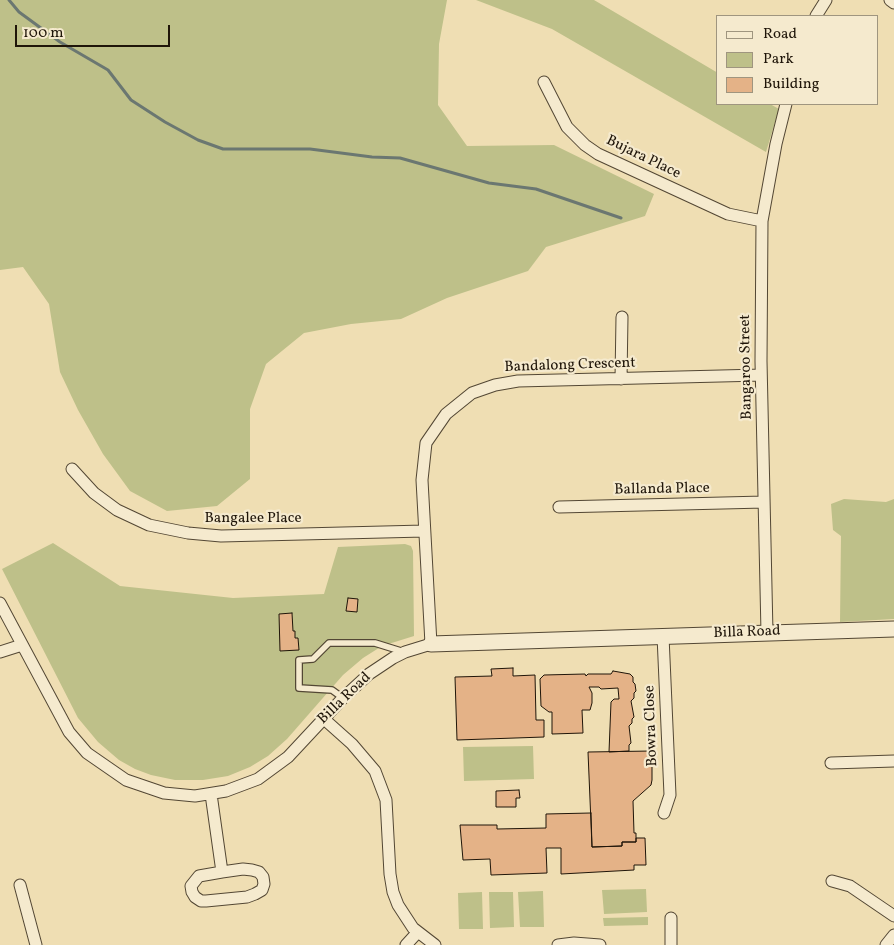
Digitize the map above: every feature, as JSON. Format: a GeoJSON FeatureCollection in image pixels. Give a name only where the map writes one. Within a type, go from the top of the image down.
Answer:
{"type":"FeatureCollection","features":[{"type":"Feature","properties":{"kind":"street"},"geometry":{"type":"LineString","coordinates":[[817,15],[826,0]]}},
{"type":"Feature","properties":{"kind":"street"},"geometry":{"type":"LineString","coordinates":[[890,0],[894,3]]}},
{"type":"Feature","properties":{"kind":"street","name":"Bujara Place"},"geometry":{"type":"LineString","coordinates":[[544,82],[568,128],[585,146],[598,154],[728,214],[762,221]]}},
{"type":"Feature","properties":{"kind":"street","name":"Bangaroo Street"},"geometry":{"type":"LineString","coordinates":[[767,633],[761,375],[762,221],[776,144],[786,105]]}},
{"type":"Feature","properties":{"kind":"street"},"geometry":{"type":"LineString","coordinates":[[621,379],[622,317]]}},
{"type":"Feature","properties":{"kind":"street","name":"Bandalong Crescent"},"geometry":{"type":"LineString","coordinates":[[431,644],[422,480],[426,443],[446,414],[472,393],[495,385],[518,381],[761,375]]}},
{"type":"Feature","properties":{"kind":"street","name":"Bangalee Place"},"geometry":{"type":"LineString","coordinates":[[72,469],[94,493],[117,510],[149,525],[188,533],[221,536],[424,531]]}},
{"type":"Feature","properties":{"kind":"street","name":"Ballanda Place"},"geometry":{"type":"LineString","coordinates":[[559,507],[764,502]]}},
{"type":"Feature","properties":{"kind":"street","name":"Billa Road"},"geometry":{"type":"LineString","coordinates":[[0,603],[69,732],[88,752],[126,780],[164,793],[195,796],[226,791],[258,779],[288,757],[343,698],[369,674],[405,652],[431,644],[894,629]]}},
{"type":"Feature","properties":{"kind":"street","name":"Bowra Close"},"geometry":{"type":"LineString","coordinates":[[663,636],[670,796],[664,813]]}},
{"type":"Feature","properties":{"kind":"street"},"geometry":{"type":"LineString","coordinates":[[0,652],[22,645]]}},
{"type":"Feature","properties":{"kind":"street"},"geometry":{"type":"LineString","coordinates":[[324,719],[352,744],[375,771],[386,800],[390,874],[393,892],[406,919],[417,933],[435,945]]}},
{"type":"Feature","properties":{"kind":"street"},"geometry":{"type":"LineString","coordinates":[[831,763],[894,761]]}},
{"type":"Feature","properties":{"kind":"street"},"geometry":{"type":"LineString","coordinates":[[211,794],[222,872]]}},
{"type":"Feature","properties":{"kind":"street"},"geometry":{"type":"LineString","coordinates":[[242,869],[259,872],[263,877],[264,884],[262,890],[247,897],[206,901],[201,901],[195,897],[191,886],[198,876],[222,872],[242,869]]}},
{"type":"Feature","properties":{"kind":"street"},"geometry":{"type":"LineString","coordinates":[[832,881],[850,886],[894,916]]}},
{"type":"Feature","properties":{"kind":"street"},"geometry":{"type":"LineString","coordinates":[[20,885],[36,945]]}},
{"type":"Feature","properties":{"kind":"street"},"geometry":{"type":"LineString","coordinates":[[671,918],[671,945]]}},
{"type":"Feature","properties":{"kind":"street"},"geometry":{"type":"LineString","coordinates":[[406,945],[417,933]]}},
{"type":"Feature","properties":{"kind":"street"},"geometry":{"type":"LineString","coordinates":[[886,945],[894,935]]}},
{"type":"Feature","properties":{"kind":"street"},"geometry":{"type":"LineString","coordinates":[[558,945],[574,943],[600,945]]}},
{"type":"Feature","properties":{"kind":"lane"},"geometry":{"type":"LineString","coordinates":[[343,698],[332,690],[299,688],[299,660],[313,659],[329,643],[375,643],[405,652]]}},
{"type":"Feature","properties":{"kind":"green space"},"geometry":{"type":"Polygon","coordinates":[[[0,0],[447,0],[439,44],[438,105],[467,146],[554,145],[654,194],[645,216],[546,247],[528,271],[447,298],[401,319],[351,324],[304,333],[266,364],[250,409],[250,479],[217,506],[167,511],[130,491],[103,454],[78,410],[60,372],[49,304],[23,267],[0,270],[0,0]]]}},
{"type":"Feature","properties":{"kind":"green space"},"geometry":{"type":"Polygon","coordinates":[[[476,0],[594,0],[716,72],[716,105],[772,105],[779,109],[766,152],[552,29],[476,0]]]}},
{"type":"Feature","properties":{"kind":"green space"},"geometry":{"type":"Polygon","coordinates":[[[844,499],[886,502],[894,499],[894,619],[840,622],[841,536],[833,530],[831,504],[844,499]]]}},
{"type":"Feature","properties":{"kind":"green space"},"geometry":{"type":"Polygon","coordinates":[[[53,543],[120,586],[233,598],[324,594],[338,547],[405,544],[411,546],[413,551],[414,636],[382,646],[363,658],[343,675],[287,739],[268,756],[250,767],[228,776],[203,780],[175,780],[151,775],[119,760],[98,742],[78,718],[2,569],[53,543]]]}},
{"type":"Feature","properties":{"kind":"green space"},"geometry":{"type":"Polygon","coordinates":[[[533,746],[534,779],[464,781],[463,747],[533,746]]]}},
{"type":"Feature","properties":{"kind":"green space"},"geometry":{"type":"Polygon","coordinates":[[[646,889],[647,912],[604,914],[602,890],[646,889]]]}},
{"type":"Feature","properties":{"kind":"green space"},"geometry":{"type":"Polygon","coordinates":[[[543,891],[544,927],[520,927],[518,892],[543,891]]]}},
{"type":"Feature","properties":{"kind":"green space"},"geometry":{"type":"Polygon","coordinates":[[[482,892],[483,929],[459,929],[458,893],[482,892]]]}},
{"type":"Feature","properties":{"kind":"green space"},"geometry":{"type":"Polygon","coordinates":[[[489,892],[513,892],[514,927],[490,928],[489,892]]]}},
{"type":"Feature","properties":{"kind":"green space"},"geometry":{"type":"Polygon","coordinates":[[[648,917],[648,925],[604,926],[603,918],[648,917]]]}},
{"type":"Feature","properties":{"kind":"building"},"geometry":{"type":"Polygon","coordinates":[[[348,598],[358,599],[357,612],[346,611],[348,598]]]}},
{"type":"Feature","properties":{"kind":"building"},"geometry":{"type":"Polygon","coordinates":[[[292,613],[293,631],[295,631],[295,638],[298,638],[299,650],[280,651],[279,614],[292,613]]]}},
{"type":"Feature","properties":{"kind":"building"},"geometry":{"type":"Polygon","coordinates":[[[513,668],[513,676],[535,675],[536,720],[544,720],[544,737],[457,740],[455,677],[492,676],[491,669],[513,668]]]}},
{"type":"Feature","properties":{"kind":"building"},"geometry":{"type":"Polygon","coordinates":[[[613,671],[630,674],[635,684],[636,691],[631,701],[634,717],[629,726],[631,743],[629,751],[609,752],[611,702],[614,699],[619,699],[618,688],[601,689],[599,687],[589,687],[592,693],[592,703],[590,710],[582,710],[583,733],[552,734],[552,712],[541,706],[540,679],[544,675],[585,674],[586,676],[588,674],[611,674],[613,671]]]}},
{"type":"Feature","properties":{"kind":"building"},"geometry":{"type":"Polygon","coordinates":[[[652,751],[651,785],[633,801],[636,842],[622,842],[622,846],[592,847],[588,752],[652,751]]]}},
{"type":"Feature","properties":{"kind":"building"},"geometry":{"type":"Polygon","coordinates":[[[519,790],[520,798],[516,798],[516,807],[496,807],[496,791],[519,790]]]}},
{"type":"Feature","properties":{"kind":"building"},"geometry":{"type":"Polygon","coordinates":[[[591,813],[592,847],[622,846],[622,842],[636,842],[636,838],[645,838],[646,865],[634,865],[634,870],[561,874],[561,848],[546,848],[547,873],[491,875],[490,859],[463,860],[460,825],[497,825],[497,829],[546,828],[546,814],[591,813]]]}},
{"type":"Feature","properties":{"kind":"waterway"},"geometry":{"type":"LineString","coordinates":[[9,0],[19,12],[60,42],[108,70],[131,100],[198,140],[223,149],[310,149],[372,157],[400,158],[489,183],[536,189],[621,218]]}}]}
